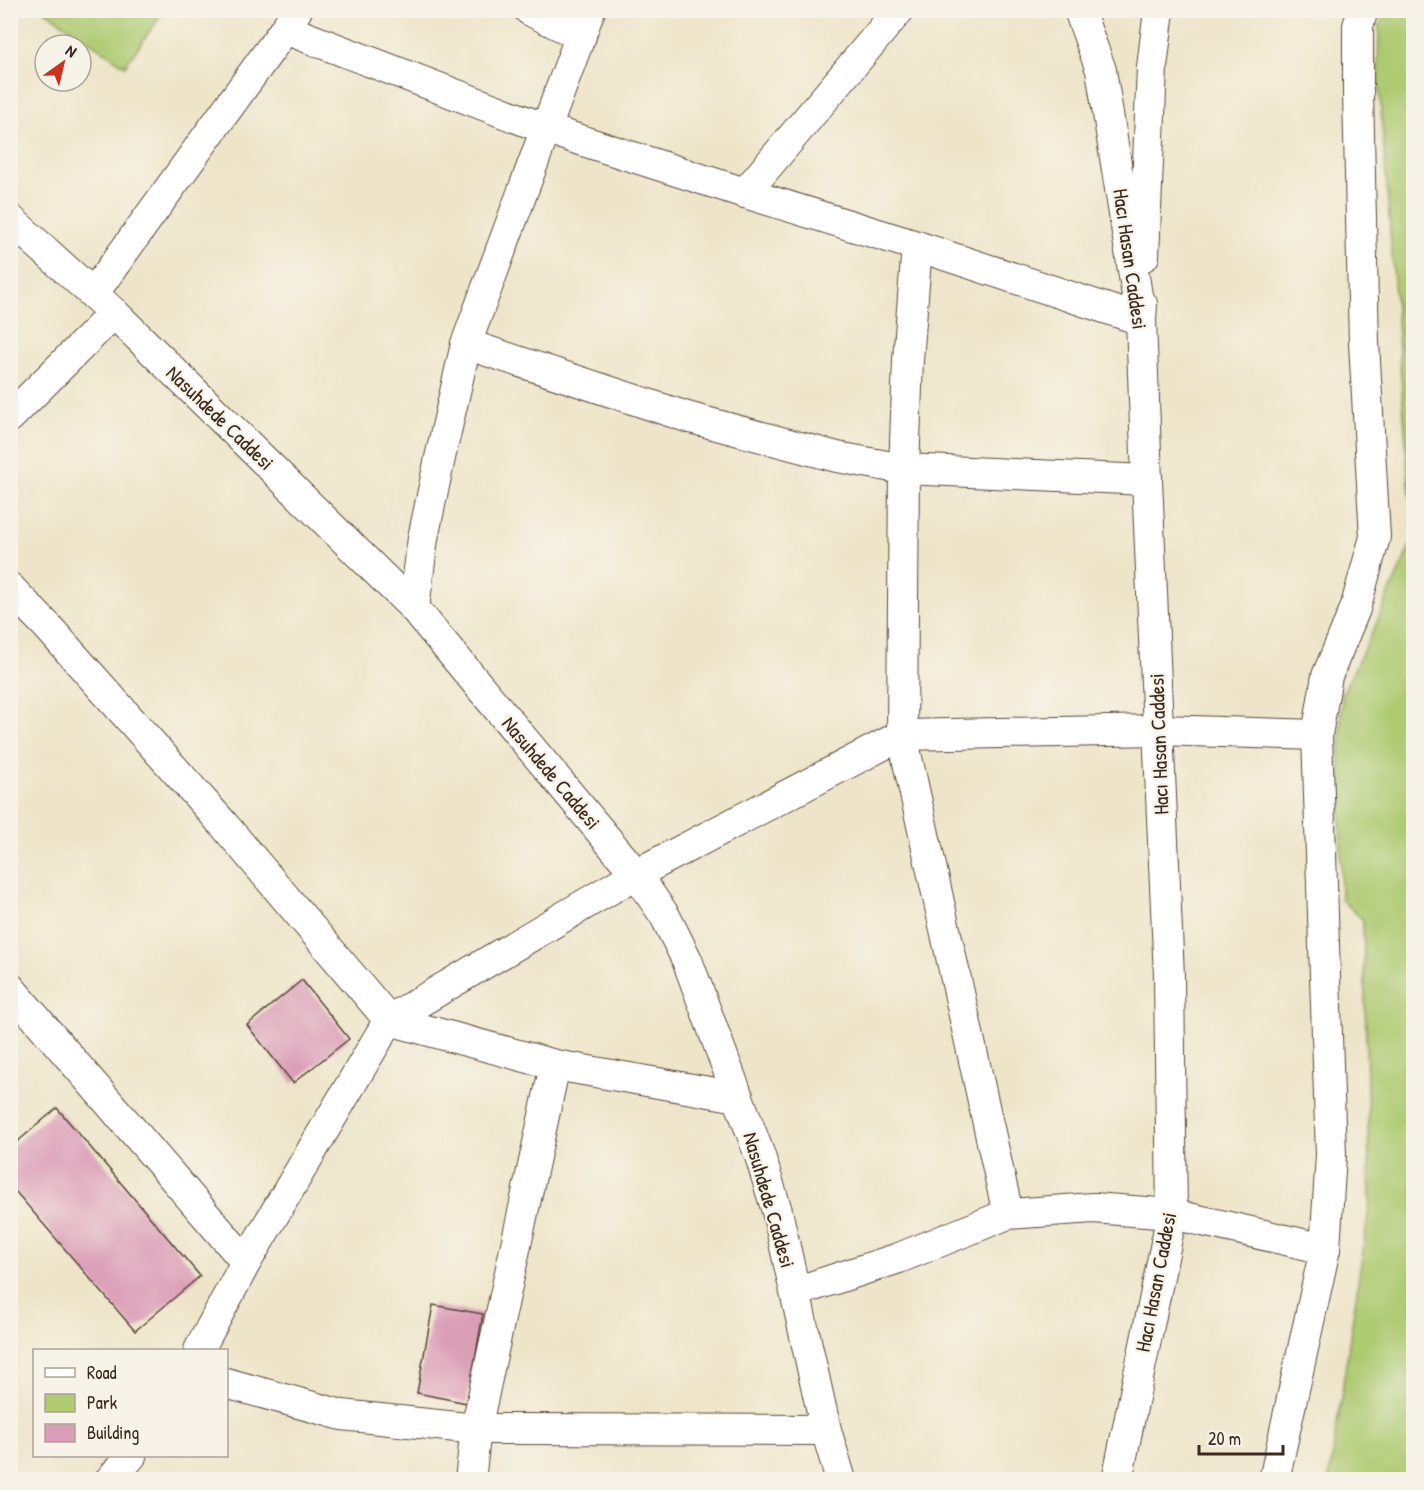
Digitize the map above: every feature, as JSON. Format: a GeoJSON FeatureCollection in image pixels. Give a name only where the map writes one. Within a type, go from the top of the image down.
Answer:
{"type":"FeatureCollection","features":[{"type":"Feature","properties":{"kind":"street"},"geometry":{"type":"LineString","coordinates":[[414,608],[423,538],[466,344],[586,23],[529,10]]}},
{"type":"Feature","properties":{"kind":"street"},"geometry":{"type":"LineString","coordinates":[[745,193],[899,10]]}},
{"type":"Feature","properties":{"kind":"street","name":"Hacı Hasan Caddesi"},"geometry":{"type":"LineString","coordinates":[[1079,10],[1101,70],[1142,320],[1169,976],[1172,1214],[1117,1479]]}},
{"type":"Feature","properties":{"kind":"street"},"geometry":{"type":"LineString","coordinates":[[10,417],[104,304],[291,20],[546,129],[917,246],[1142,320],[1152,67],[1159,10]]}},
{"type":"Feature","properties":{"kind":"street"},"geometry":{"type":"LineString","coordinates":[[1274,1479],[1325,1249],[1331,1155],[1317,735],[1327,676],[1355,609],[1375,537],[1364,343],[1359,163],[1358,26],[1363,10]]}},
{"type":"Feature","properties":{"kind":"street","name":"Nasuhdede Caddesi"},"geometry":{"type":"LineString","coordinates":[[10,219],[104,304],[414,608],[636,874],[665,916],[687,960],[760,1156],[777,1211],[826,1430],[841,1479]]}},
{"type":"Feature","properties":{"kind":"street"},"geometry":{"type":"LineString","coordinates":[[917,246],[908,360],[904,469],[902,735],[1008,1214]]}},
{"type":"Feature","properties":{"kind":"street"},"geometry":{"type":"LineString","coordinates":[[466,344],[687,417],[837,457],[904,469],[1147,480]]}},
{"type":"Feature","properties":{"kind":"street"},"geometry":{"type":"LineString","coordinates":[[10,588],[47,626],[224,825],[389,1020],[555,1065],[738,1097]]}},
{"type":"Feature","properties":{"kind":"street"},"geometry":{"type":"LineString","coordinates":[[200,1349],[246,1262],[389,1020],[636,874],[902,735],[1158,730],[1317,735]]}},
{"type":"Feature","properties":{"kind":"street"},"geometry":{"type":"LineString","coordinates":[[10,988],[246,1262]]}},
{"type":"Feature","properties":{"kind":"street"},"geometry":{"type":"LineString","coordinates":[[470,1479],[476,1429],[555,1065]]}},
{"type":"Feature","properties":{"kind":"street"},"geometry":{"type":"LineString","coordinates":[[795,1292],[899,1258],[1008,1214],[1093,1208],[1172,1214],[1325,1249]]}},
{"type":"Feature","properties":{"kind":"street"},"geometry":{"type":"LineString","coordinates":[[228,1384],[342,1415],[476,1429],[826,1430]]}},
{"type":"Feature","properties":{"kind":"street"},"geometry":{"type":"LineString","coordinates":[[110,1479],[129,1457]]}},
{"type":"Feature","properties":{"kind":"green space"},"geometry":{"type":"Polygon","coordinates":[[[45,11],[164,11],[125,66],[93,44],[93,33],[77,33],[45,11]]]}},
{"type":"Feature","properties":{"kind":"green space"},"geometry":{"type":"Polygon","coordinates":[[[1385,11],[1413,11],[1413,535],[1378,70],[1379,26],[1385,11]]]}},
{"type":"Feature","properties":{"kind":"green space"},"geometry":{"type":"Polygon","coordinates":[[[1413,539],[1413,1479],[1329,1479],[1370,1202],[1363,920],[1341,899],[1342,694],[1373,631],[1413,539]]]}},
{"type":"Feature","properties":{"kind":"building"},"geometry":{"type":"Polygon","coordinates":[[[302,980],[349,1039],[293,1083],[247,1025],[302,980]]]}},
{"type":"Feature","properties":{"kind":"building"},"geometry":{"type":"Polygon","coordinates":[[[57,1108],[200,1276],[135,1331],[10,1185],[10,1148],[57,1108]]]}},
{"type":"Feature","properties":{"kind":"building"},"geometry":{"type":"Polygon","coordinates":[[[433,1305],[483,1314],[467,1403],[417,1393],[433,1305]]]}}]}
